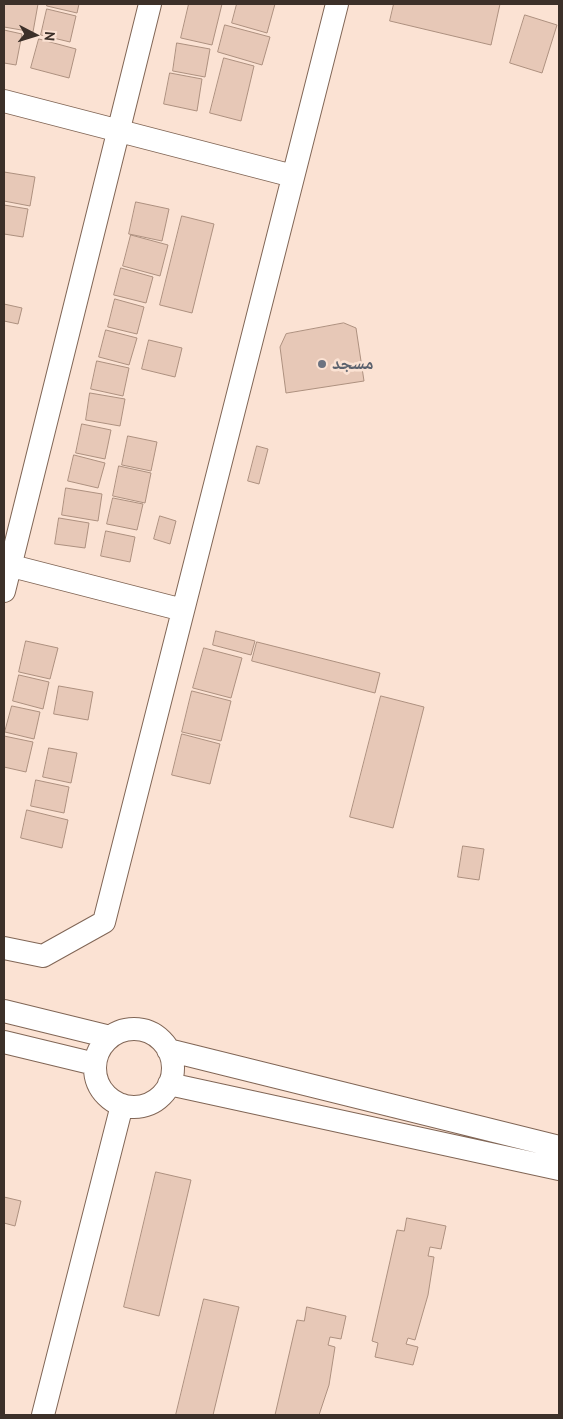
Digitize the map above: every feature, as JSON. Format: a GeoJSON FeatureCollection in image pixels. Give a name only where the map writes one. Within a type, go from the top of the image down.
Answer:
{"type":"FeatureCollection","features":[{"type":"Feature","properties":{"kind":"street"},"geometry":{"type":"LineString","coordinates":[[4,591],[7,565],[150,4]]}},
{"type":"Feature","properties":{"kind":"street"},"geometry":{"type":"LineString","coordinates":[[4,948],[43,956],[104,922],[337,4]]}},
{"type":"Feature","properties":{"kind":"street"},"geometry":{"type":"LineString","coordinates":[[4,101],[293,176]]}},
{"type":"Feature","properties":{"kind":"street"},"geometry":{"type":"LineString","coordinates":[[7,565],[183,610]]}},
{"type":"Feature","properties":{"kind":"street"},"geometry":{"type":"LineString","coordinates":[[4,1011],[110,1037]]}},
{"type":"Feature","properties":{"kind":"street"},"geometry":{"type":"LineString","coordinates":[[141,1029],[157,1037],[168,1050],[172,1067],[169,1084],[164,1092],[148,1104],[135,1107],[122,1105],[110,1099],[101,1089],[96,1077],[98,1053],[103,1044],[117,1032],[141,1029]]}},
{"type":"Feature","properties":{"kind":"street"},"geometry":{"type":"LineString","coordinates":[[4,1042],[96,1064]]}},
{"type":"Feature","properties":{"kind":"street"},"geometry":{"type":"LineString","coordinates":[[168,1050],[559,1147]]}},
{"type":"Feature","properties":{"kind":"street"},"geometry":{"type":"LineString","coordinates":[[169,1084],[559,1170]]}},
{"type":"Feature","properties":{"kind":"street"},"geometry":{"type":"LineString","coordinates":[[43,1415],[122,1105]]}},
{"type":"Feature","properties":{"kind":"building"},"geometry":{"type":"Polygon","coordinates":[[[4,4],[38,4],[33,32],[4,27],[4,4]]]}},
{"type":"Feature","properties":{"kind":"building"},"geometry":{"type":"Polygon","coordinates":[[[47,4],[79,4],[77,13],[47,6],[47,4]]]}},
{"type":"Feature","properties":{"kind":"building"},"geometry":{"type":"Polygon","coordinates":[[[189,4],[222,4],[212,45],[181,38],[189,4]]]}},
{"type":"Feature","properties":{"kind":"building"},"geometry":{"type":"Polygon","coordinates":[[[237,4],[275,4],[267,33],[232,23],[237,4]]]}},
{"type":"Feature","properties":{"kind":"building"},"geometry":{"type":"Polygon","coordinates":[[[394,4],[500,4],[491,45],[390,21],[394,4]]]}},
{"type":"Feature","properties":{"kind":"building"},"geometry":{"type":"Polygon","coordinates":[[[47,9],[76,16],[70,42],[41,35],[47,9]]]}},
{"type":"Feature","properties":{"kind":"building"},"geometry":{"type":"Polygon","coordinates":[[[525,15],[557,25],[542,73],[510,63],[525,15]]]}},
{"type":"Feature","properties":{"kind":"building"},"geometry":{"type":"Polygon","coordinates":[[[225,25],[270,37],[262,65],[218,52],[225,25]]]}},
{"type":"Feature","properties":{"kind":"building"},"geometry":{"type":"Polygon","coordinates":[[[4,30],[22,34],[16,65],[4,63],[4,30]]]}},
{"type":"Feature","properties":{"kind":"building"},"geometry":{"type":"Polygon","coordinates":[[[39,39],[76,49],[69,78],[31,68],[39,39]]]}},
{"type":"Feature","properties":{"kind":"building"},"geometry":{"type":"Polygon","coordinates":[[[177,43],[210,49],[205,77],[173,71],[177,43]]]}},
{"type":"Feature","properties":{"kind":"building"},"geometry":{"type":"Polygon","coordinates":[[[224,58],[254,66],[241,121],[210,113],[224,58]]]}},
{"type":"Feature","properties":{"kind":"building"},"geometry":{"type":"Polygon","coordinates":[[[170,73],[202,79],[197,111],[164,104],[170,73]]]}},
{"type":"Feature","properties":{"kind":"building"},"geometry":{"type":"Polygon","coordinates":[[[4,172],[35,177],[30,206],[4,201],[4,172]]]}},
{"type":"Feature","properties":{"kind":"building"},"geometry":{"type":"Polygon","coordinates":[[[136,202],[169,209],[162,241],[129,234],[136,202]]]}},
{"type":"Feature","properties":{"kind":"building"},"geometry":{"type":"Polygon","coordinates":[[[4,205],[28,209],[23,237],[4,234],[4,205]]]}},
{"type":"Feature","properties":{"kind":"building"},"geometry":{"type":"Polygon","coordinates":[[[182,216],[214,224],[192,313],[160,305],[182,216]]]}},
{"type":"Feature","properties":{"kind":"building"},"geometry":{"type":"Polygon","coordinates":[[[131,235],[168,245],[160,276],[123,266],[131,235]]]}},
{"type":"Feature","properties":{"kind":"building"},"geometry":{"type":"Polygon","coordinates":[[[121,268],[153,277],[146,303],[114,295],[121,268]]]}},
{"type":"Feature","properties":{"kind":"building"},"geometry":{"type":"Polygon","coordinates":[[[115,299],[144,307],[137,334],[108,327],[115,299]]]}},
{"type":"Feature","properties":{"kind":"building"},"geometry":{"type":"Polygon","coordinates":[[[4,304],[22,308],[18,324],[4,321],[4,304]]]}},
{"type":"Feature","properties":{"kind":"building","name":"مسجد"},"geometry":{"type":"Polygon","coordinates":[[[344,323],[356,328],[364,381],[286,393],[280,347],[286,334],[344,323]]]}},
{"type":"Feature","properties":{"kind":"building"},"geometry":{"type":"Polygon","coordinates":[[[106,330],[137,338],[129,365],[99,357],[106,330]]]}},
{"type":"Feature","properties":{"kind":"building"},"geometry":{"type":"Polygon","coordinates":[[[149,340],[182,348],[175,377],[142,369],[149,340]]]}},
{"type":"Feature","properties":{"kind":"building"},"geometry":{"type":"Polygon","coordinates":[[[97,361],[129,368],[123,396],[91,389],[97,361]]]}},
{"type":"Feature","properties":{"kind":"building"},"geometry":{"type":"Polygon","coordinates":[[[90,393],[125,399],[120,426],[86,420],[90,393]]]}},
{"type":"Feature","properties":{"kind":"building"},"geometry":{"type":"Polygon","coordinates":[[[82,424],[111,430],[105,459],[76,453],[82,424]]]}},
{"type":"Feature","properties":{"kind":"building"},"geometry":{"type":"Polygon","coordinates":[[[128,436],[157,442],[151,471],[122,465],[128,436]]]}},
{"type":"Feature","properties":{"kind":"building"},"geometry":{"type":"Polygon","coordinates":[[[257,446],[268,449],[259,484],[248,481],[257,446]]]}},
{"type":"Feature","properties":{"kind":"building"},"geometry":{"type":"Polygon","coordinates":[[[74,455],[105,463],[98,488],[68,481],[74,455]]]}},
{"type":"Feature","properties":{"kind":"building"},"geometry":{"type":"Polygon","coordinates":[[[119,466],[151,473],[145,503],[113,496],[119,466]]]}},
{"type":"Feature","properties":{"kind":"building"},"geometry":{"type":"Polygon","coordinates":[[[66,488],[102,494],[98,521],[62,515],[66,488]]]}},
{"type":"Feature","properties":{"kind":"building"},"geometry":{"type":"Polygon","coordinates":[[[113,498],[143,504],[137,530],[107,524],[113,498]]]}},
{"type":"Feature","properties":{"kind":"building"},"geometry":{"type":"Polygon","coordinates":[[[160,516],[176,521],[170,544],[154,539],[160,516]]]}},
{"type":"Feature","properties":{"kind":"building"},"geometry":{"type":"Polygon","coordinates":[[[59,518],[89,523],[85,548],[55,544],[59,518]]]}},
{"type":"Feature","properties":{"kind":"building"},"geometry":{"type":"Polygon","coordinates":[[[106,531],[135,537],[130,562],[101,556],[106,531]]]}},
{"type":"Feature","properties":{"kind":"building"},"geometry":{"type":"Polygon","coordinates":[[[216,631],[255,641],[251,655],[213,645],[216,631]]]}},
{"type":"Feature","properties":{"kind":"building"},"geometry":{"type":"Polygon","coordinates":[[[26,641],[58,648],[50,679],[19,672],[26,641]]]}},
{"type":"Feature","properties":{"kind":"building"},"geometry":{"type":"Polygon","coordinates":[[[257,642],[380,673],[375,693],[252,661],[257,642]]]}},
{"type":"Feature","properties":{"kind":"building"},"geometry":{"type":"Polygon","coordinates":[[[204,648],[242,658],[231,698],[193,688],[204,648]]]}},
{"type":"Feature","properties":{"kind":"building"},"geometry":{"type":"Polygon","coordinates":[[[19,675],[49,682],[43,709],[13,701],[19,675]]]}},
{"type":"Feature","properties":{"kind":"building"},"geometry":{"type":"Polygon","coordinates":[[[59,686],[93,692],[88,720],[54,714],[59,686]]]}},
{"type":"Feature","properties":{"kind":"building"},"geometry":{"type":"Polygon","coordinates":[[[192,691],[231,701],[221,741],[182,732],[192,691]]]}},
{"type":"Feature","properties":{"kind":"building"},"geometry":{"type":"Polygon","coordinates":[[[381,696],[424,707],[393,828],[350,817],[381,696]]]}},
{"type":"Feature","properties":{"kind":"building"},"geometry":{"type":"Polygon","coordinates":[[[12,706],[40,712],[34,739],[5,732],[12,706]]]}},
{"type":"Feature","properties":{"kind":"building"},"geometry":{"type":"Polygon","coordinates":[[[182,734],[220,744],[210,784],[172,775],[182,734]]]}},
{"type":"Feature","properties":{"kind":"building"},"geometry":{"type":"Polygon","coordinates":[[[4,736],[33,742],[26,772],[4,767],[4,736]]]}},
{"type":"Feature","properties":{"kind":"building"},"geometry":{"type":"Polygon","coordinates":[[[49,748],[77,753],[71,783],[43,777],[49,748]]]}},
{"type":"Feature","properties":{"kind":"building"},"geometry":{"type":"Polygon","coordinates":[[[36,780],[69,787],[64,813],[31,806],[36,780]]]}},
{"type":"Feature","properties":{"kind":"building"},"geometry":{"type":"Polygon","coordinates":[[[27,810],[68,820],[62,848],[21,838],[27,810]]]}},
{"type":"Feature","properties":{"kind":"building"},"geometry":{"type":"Polygon","coordinates":[[[463,846],[484,849],[479,880],[458,877],[463,846]]]}},
{"type":"Feature","properties":{"kind":"building"},"geometry":{"type":"Polygon","coordinates":[[[156,1172],[191,1180],[159,1316],[124,1307],[156,1172]]]}},
{"type":"Feature","properties":{"kind":"building"},"geometry":{"type":"Polygon","coordinates":[[[4,1197],[21,1201],[15,1226],[4,1223],[4,1197]]]}},
{"type":"Feature","properties":{"kind":"building"},"geometry":{"type":"Polygon","coordinates":[[[407,1218],[446,1226],[441,1249],[430,1247],[428,1256],[434,1257],[428,1295],[415,1340],[408,1338],[406,1344],[418,1347],[413,1365],[375,1357],[378,1343],[372,1341],[397,1230],[404,1231],[407,1218]]]}},
{"type":"Feature","properties":{"kind":"building"},"geometry":{"type":"Polygon","coordinates":[[[204,1299],[239,1307],[213,1415],[176,1415],[204,1299]]]}},
{"type":"Feature","properties":{"kind":"building"},"geometry":{"type":"Polygon","coordinates":[[[307,1307],[346,1316],[341,1339],[330,1337],[328,1345],[335,1347],[329,1385],[319,1415],[275,1415],[297,1320],[304,1321],[307,1307]]]}},
{"type":"Feature","properties":{"kind":"place","name":"مسجد"},"geometry":{"type":"Point","coordinates":[322,364]}}]}
